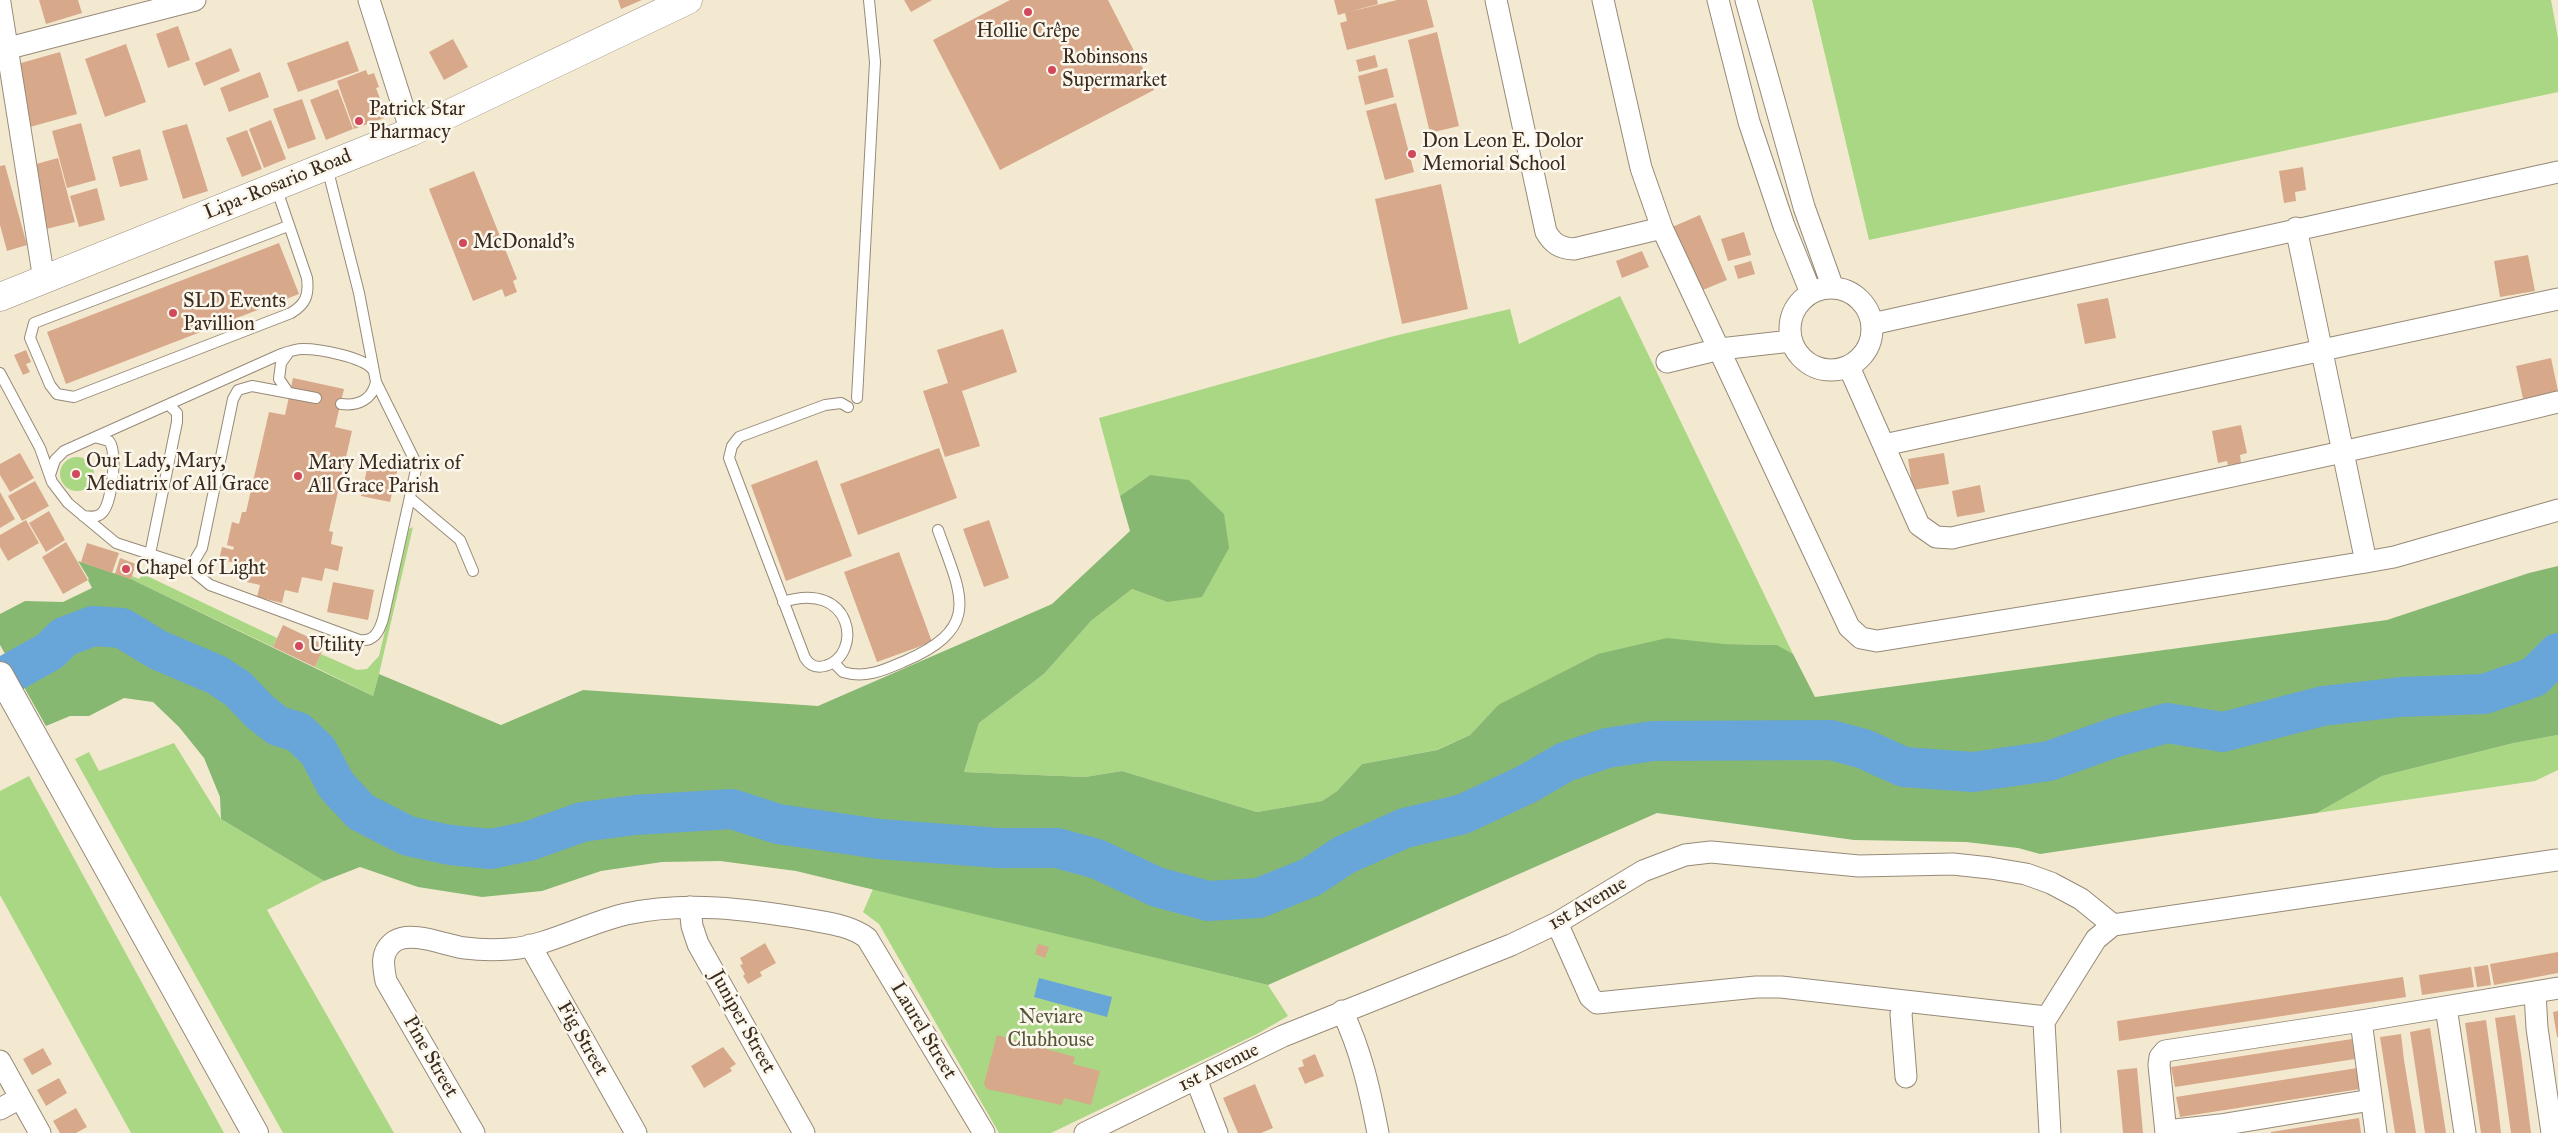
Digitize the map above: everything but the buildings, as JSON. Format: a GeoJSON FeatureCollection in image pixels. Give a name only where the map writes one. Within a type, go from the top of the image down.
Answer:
{"type":"FeatureCollection","features":[{"type":"Feature","properties":{"kind":"main road","name":"Lipa-Rosario Road"},"geometry":{"type":"LineString","coordinates":[[0,297],[411,132],[688,0]]}},
{"type":"Feature","properties":{"kind":"street"},"geometry":{"type":"LineString","coordinates":[[369,0],[411,132]]}},
{"type":"Feature","properties":{"kind":"street"},"geometry":{"type":"LineString","coordinates":[[1496,0],[1546,232],[1550,238],[1561,247],[1574,248],[1662,228]]}},
{"type":"Feature","properties":{"kind":"street"},"geometry":{"type":"LineString","coordinates":[[1603,0],[1641,168],[1662,228],[1849,627],[1861,638],[1868,641],[2394,557],[2558,510]]}},
{"type":"Feature","properties":{"kind":"street"},"geometry":{"type":"LineString","coordinates":[[1718,0],[1749,122],[1786,234],[1811,293]]}},
{"type":"Feature","properties":{"kind":"street"},"geometry":{"type":"LineString","coordinates":[[1746,0],[1804,207],[1833,288]]}},
{"type":"Feature","properties":{"kind":"street"},"geometry":{"type":"LineString","coordinates":[[9,48],[184,2]]}},
{"type":"Feature","properties":{"kind":"street"},"geometry":{"type":"LineString","coordinates":[[0,3],[9,48],[44,280]]}},
{"type":"Feature","properties":{"kind":"street"},"geometry":{"type":"LineString","coordinates":[[1872,324],[2296,228],[2558,172]]}},
{"type":"Feature","properties":{"kind":"street"},"geometry":{"type":"LineString","coordinates":[[2296,228],[2341,453],[2366,562]]}},
{"type":"Feature","properties":{"kind":"street"},"geometry":{"type":"LineString","coordinates":[[1833,288],[1844,290],[1863,303],[1872,324],[1872,335],[1867,349],[1858,362],[1848,367],[1825,371],[1814,368],[1796,352],[1789,330],[1793,314],[1802,300],[1811,293],[1833,288]]}},
{"type":"Feature","properties":{"kind":"street"},"geometry":{"type":"LineString","coordinates":[[1884,445],[2558,299]]}},
{"type":"Feature","properties":{"kind":"street"},"geometry":{"type":"LineString","coordinates":[[1667,362],[1720,349],[1791,341]]}},
{"type":"Feature","properties":{"kind":"street"},"geometry":{"type":"LineString","coordinates":[[1848,367],[1919,525],[1936,536],[1952,538],[2113,500],[2341,453],[2558,402]]}},
{"type":"Feature","properties":{"kind":"street"},"geometry":{"type":"LineString","coordinates":[[0,675],[255,1133]]}},
{"type":"Feature","properties":{"kind":"street","name":"1st Avenue"},"geometry":{"type":"LineString","coordinates":[[1085,1133],[1342,1011],[1511,945],[1557,923],[1664,861],[1685,855],[1711,852],[1859,866],[1953,864],[2026,874],[2051,883],[2080,899],[2113,925]]}},
{"type":"Feature","properties":{"kind":"street"},"geometry":{"type":"LineString","coordinates":[[2050,1133],[2043,1028],[2046,1017],[2096,939],[2113,925],[2556,860]]}},
{"type":"Feature","properties":{"kind":"street"},"geometry":{"type":"LineString","coordinates":[[530,945],[626,914],[690,906]]}},
{"type":"Feature","properties":{"kind":"street","name":"Laurel Street"},"geometry":{"type":"LineString","coordinates":[[690,906],[751,910],[832,924],[859,932],[873,946],[984,1133]]}},
{"type":"Feature","properties":{"kind":"street","name":"Juniper Street"},"geometry":{"type":"LineString","coordinates":[[690,906],[692,926],[698,944],[804,1133]]}},
{"type":"Feature","properties":{"kind":"street"},"geometry":{"type":"LineString","coordinates":[[1557,923],[1590,997],[1597,1003],[1756,987],[1781,987],[2046,1017]]}},
{"type":"Feature","properties":{"kind":"street","name":"Pine Street"},"geometry":{"type":"LineString","coordinates":[[474,1133],[386,981],[382,960],[386,949],[401,938],[409,937],[464,948],[490,950],[513,949],[530,945]]}},
{"type":"Feature","properties":{"kind":"street","name":"Fig Street"},"geometry":{"type":"LineString","coordinates":[[530,945],[636,1133]]}},
{"type":"Feature","properties":{"kind":"street"},"geometry":{"type":"LineString","coordinates":[[2371,1100],[2166,1132],[2159,1065],[2160,1057],[2165,1051],[2558,988]]}},
{"type":"Feature","properties":{"kind":"street"},"geometry":{"type":"LineString","coordinates":[[2535,993],[2537,1028],[2552,1133]]}},
{"type":"Feature","properties":{"kind":"street"},"geometry":{"type":"LineString","coordinates":[[1904,1000],[1901,1014],[1906,1077]]}},
{"type":"Feature","properties":{"kind":"street"},"geometry":{"type":"LineString","coordinates":[[2446,1007],[2465,1133]]}},
{"type":"Feature","properties":{"kind":"street"},"geometry":{"type":"LineString","coordinates":[[1342,1011],[1350,1028],[1368,1082],[1378,1133]]}},
{"type":"Feature","properties":{"kind":"street"},"geometry":{"type":"LineString","coordinates":[[2361,1021],[2376,1133]]}},
{"type":"Feature","properties":{"kind":"street"},"geometry":{"type":"LineString","coordinates":[[0,1061],[40,1133]]}},
{"type":"Feature","properties":{"kind":"street"},"geometry":{"type":"LineString","coordinates":[[1196,1079],[1218,1133]]}},
{"type":"Feature","properties":{"kind":"street"},"geometry":{"type":"LineString","coordinates":[[0,1110],[20,1098]]}},
{"type":"Feature","properties":{"kind":"lane"},"geometry":{"type":"LineString","coordinates":[[857,398],[875,62],[870,0]]}},
{"type":"Feature","properties":{"kind":"lane"},"geometry":{"type":"LineString","coordinates":[[0,373],[40,448],[50,476],[61,495],[116,543],[187,566],[210,585],[366,641],[374,638],[384,619],[417,465],[376,382],[360,300],[327,167]]}},
{"type":"Feature","properties":{"kind":"lane"},"geometry":{"type":"LineString","coordinates":[[275,186],[307,278],[308,290],[302,306],[255,327],[74,397],[57,394],[50,385],[30,338],[34,323],[288,226]]}},
{"type":"Feature","properties":{"kind":"lane"},"geometry":{"type":"LineString","coordinates":[[50,476],[59,455],[290,351],[304,349],[357,360],[370,366],[373,370]]}},
{"type":"Feature","properties":{"kind":"lane"},"geometry":{"type":"LineString","coordinates":[[288,392],[279,379],[279,370],[284,356],[290,351]]}},
{"type":"Feature","properties":{"kind":"lane"},"geometry":{"type":"LineString","coordinates":[[227,379],[233,399]]}},
{"type":"Feature","properties":{"kind":"lane"},"geometry":{"type":"LineString","coordinates":[[341,404],[361,402],[370,394],[376,382]]}},
{"type":"Feature","properties":{"kind":"lane"},"geometry":{"type":"LineString","coordinates":[[187,566],[193,563],[202,548],[233,399],[238,390],[247,386],[316,398]]}},
{"type":"Feature","properties":{"kind":"lane"},"geometry":{"type":"LineString","coordinates":[[783,602],[796,598],[812,597],[830,602],[837,607],[846,625],[846,643],[840,658],[834,663],[817,667],[808,663],[783,602],[732,466],[730,458],[732,446],[739,438],[825,405],[841,403],[848,407]]}},
{"type":"Feature","properties":{"kind":"lane"},"geometry":{"type":"LineString","coordinates":[[150,554],[177,422],[177,414],[169,405]]}},
{"type":"Feature","properties":{"kind":"lane"},"geometry":{"type":"LineString","coordinates":[[84,516],[97,516],[106,508],[108,501],[114,452],[109,441],[98,438]]}},
{"type":"Feature","properties":{"kind":"lane"},"geometry":{"type":"LineString","coordinates":[[410,498],[460,540],[473,571]]}},
{"type":"Feature","properties":{"kind":"lane"},"geometry":{"type":"LineString","coordinates":[[834,663],[843,672],[870,675],[930,650],[946,638],[956,622],[960,602],[957,584],[938,530]]}},
{"type":"Feature","properties":{"kind":"green space"},"geometry":{"type":"Polygon","coordinates":[[[1812,0],[2551,0],[2558,38],[2558,92],[1869,240],[1812,0]]]}},
{"type":"Feature","properties":{"kind":"green space"},"geometry":{"type":"Polygon","coordinates":[[[1620,296],[1793,654],[1776,645],[1724,644],[1498,705],[1470,735],[1436,750],[1362,764],[1337,791],[1322,801],[1257,812],[1122,771],[1085,777],[964,772],[979,723],[1044,674],[1091,621],[1132,589],[1167,602],[1150,475],[1120,496],[1099,418],[1390,337],[1510,309],[1519,344],[1620,296]]]}},
{"type":"Feature","properties":{"kind":"green space"},"geometry":{"type":"Polygon","coordinates":[[[77,457],[84,458],[89,462],[93,467],[93,481],[89,486],[84,490],[77,491],[70,490],[65,486],[61,481],[60,474],[61,467],[65,462],[70,458],[77,457]]]}},
{"type":"Feature","properties":{"kind":"green space"},"geometry":{"type":"Polygon","coordinates":[[[1150,475],[1189,480],[1224,514],[1229,548],[1202,597],[1167,602],[1132,589],[1091,621],[1044,674],[979,723],[964,772],[1085,777],[1122,771],[1257,812],[1322,801],[1337,791],[1362,764],[1437,750],[1470,735],[1498,705],[1598,654],[1667,638],[1724,644],[1777,645],[1793,654],[1815,697],[2387,620],[2529,573],[2558,566],[2558,735],[2514,743],[2382,776],[2317,813],[2040,854],[2018,848],[1966,842],[1854,840],[1657,813],[1268,985],[796,871],[720,861],[662,862],[601,871],[542,891],[482,897],[418,887],[360,867],[324,881],[221,819],[220,797],[204,758],[179,727],[153,702],[124,698],[89,716],[70,716],[46,726],[0,645],[0,614],[25,601],[63,602],[92,588],[78,561],[131,579],[373,696],[379,674],[501,725],[583,690],[818,706],[1052,604],[1130,531],[1120,496],[1150,475]]]}},
{"type":"Feature","properties":{"kind":"green space"},"geometry":{"type":"Polygon","coordinates":[[[413,527],[373,696],[315,667],[321,654],[357,670],[367,669],[379,656],[409,529],[413,527]]]}},
{"type":"Feature","properties":{"kind":"green space"},"geometry":{"type":"Polygon","coordinates":[[[143,574],[277,638],[273,647],[131,579],[132,576],[139,579],[143,574]]]}},
{"type":"Feature","properties":{"kind":"green space"},"geometry":{"type":"Polygon","coordinates":[[[2558,735],[2558,770],[2535,781],[2317,813],[2382,776],[2514,743],[2558,735]]]}},
{"type":"Feature","properties":{"kind":"green space"},"geometry":{"type":"Polygon","coordinates":[[[174,743],[221,819],[324,881],[267,910],[394,1133],[283,1133],[75,759],[89,752],[99,771],[174,743]]]}},
{"type":"Feature","properties":{"kind":"green space"},"geometry":{"type":"Polygon","coordinates":[[[29,776],[224,1133],[131,1133],[0,895],[0,791],[29,776]]]}},
{"type":"Feature","properties":{"kind":"green space","name":"Neviare Clubhouse"},"geometry":{"type":"Polygon","coordinates":[[[873,889],[1268,985],[1288,1016],[1257,1034],[1051,1133],[999,1133],[879,924],[863,912],[873,889]]]}},
{"type":"Feature","properties":{"kind":"water"},"geometry":{"type":"Polygon","coordinates":[[[1039,978],[1112,997],[1107,1017],[1034,997],[1039,978]]]}},
{"type":"Feature","properties":{"kind":"waterway"},"geometry":{"type":"LineString","coordinates":[[0,679],[50,651],[64,637],[93,626],[122,628],[158,650],[217,675],[238,689],[260,712],[278,726],[298,732],[318,751],[336,785],[361,812],[408,836],[450,845],[491,849],[529,841],[582,822],[635,815],[732,809],[778,824],[879,839],[999,848],[1057,848],[1097,859],[1157,887],[1208,901],[1259,898],[1311,877],[1344,855],[1405,828],[1463,814],[1527,784],[1565,762],[1607,748],[1653,741],[1831,740],[1864,749],[1904,767],[1973,772],[2049,761],[2116,737],[2167,723],[2223,732],[2323,706],[2401,697],[2484,694],[2534,677],[2558,653]]}},
{"type":"Feature","properties":{"kind":"place","name":"Hollie Crêpe"},"geometry":{"type":"Point","coordinates":[1028,12]}},
{"type":"Feature","properties":{"kind":"place","name":"Robinsons Supermarket"},"geometry":{"type":"Point","coordinates":[1052,70]}},
{"type":"Feature","properties":{"kind":"place","name":"Patrick Star Pharmacy"},"geometry":{"type":"Point","coordinates":[359,121]}},
{"type":"Feature","properties":{"kind":"place","name":"Don Leon E. Dolor Memorial School"},"geometry":{"type":"Point","coordinates":[1412,154]}},
{"type":"Feature","properties":{"kind":"place","name":"McDonald's"},"geometry":{"type":"Point","coordinates":[463,243]}},
{"type":"Feature","properties":{"kind":"place","name":"SLD Events Pavillion"},"geometry":{"type":"Point","coordinates":[173,313]}},
{"type":"Feature","properties":{"kind":"place","name":"Our Lady, Mary, Mediatrix of All Grace"},"geometry":{"type":"Point","coordinates":[76,474]}},
{"type":"Feature","properties":{"kind":"place","name":"Mary Mediatrix of All Grace Parish"},"geometry":{"type":"Point","coordinates":[298,476]}},
{"type":"Feature","properties":{"kind":"place","name":"Chapel of Light"},"geometry":{"type":"Point","coordinates":[126,569]}},
{"type":"Feature","properties":{"kind":"place","name":"Utility"},"geometry":{"type":"Point","coordinates":[299,646]}}]}
